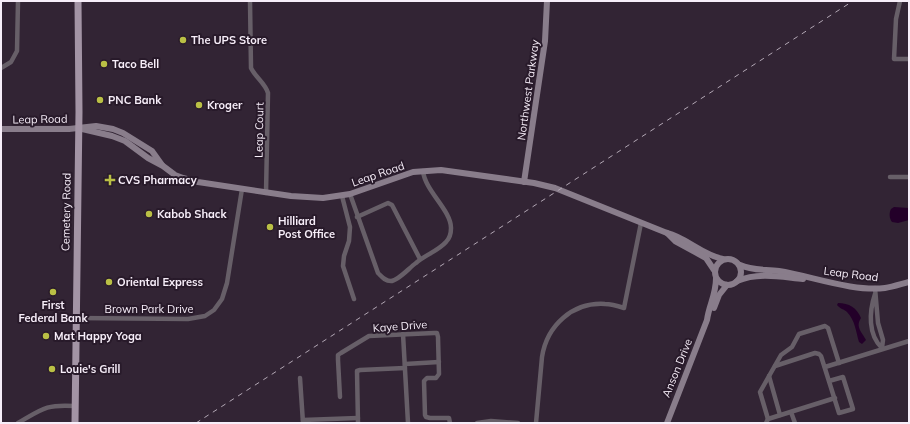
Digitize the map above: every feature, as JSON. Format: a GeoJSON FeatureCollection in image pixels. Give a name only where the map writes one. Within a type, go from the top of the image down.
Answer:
{"type":"FeatureCollection","features":[{"type":"Feature","properties":{"kind":"main road","name":"Cemetery Road"},"geometry":{"type":"LineString","coordinates":[[75,423],[78,1]]}},
{"type":"Feature","properties":{"kind":"street"},"geometry":{"type":"LineString","coordinates":[[1,68],[11,62],[17,51],[18,1]]}},
{"type":"Feature","properties":{"kind":"street","name":"Leap Court"},"geometry":{"type":"LineString","coordinates":[[250,1],[251,68],[266,87],[268,93],[266,193]]}},
{"type":"Feature","properties":{"kind":"street","name":"Northwest Parkway"},"geometry":{"type":"LineString","coordinates":[[524,182],[544,47],[547,1]]}},
{"type":"Feature","properties":{"kind":"street"},"geometry":{"type":"LineString","coordinates":[[900,1],[895,26],[894,59],[909,59]]}},
{"type":"Feature","properties":{"kind":"street","name":"Leap Road"},"geometry":{"type":"LineString","coordinates":[[1,129],[78,128],[112,136],[125,141],[148,158],[182,178],[266,193],[313,198],[342,196],[402,175],[423,171],[452,170],[548,186],[676,236],[707,254],[723,259]]}},
{"type":"Feature","properties":{"kind":"street"},"geometry":{"type":"LineString","coordinates":[[350,194],[378,273],[383,279],[391,281],[396,279],[420,259],[445,244],[451,236],[451,226],[448,216],[424,179],[423,171]]}},
{"type":"Feature","properties":{"kind":"street"},"geometry":{"type":"LineString","coordinates":[[890,177],[909,177]]}},
{"type":"Feature","properties":{"kind":"street","name":"Brown Park Drive"},"geometry":{"type":"LineString","coordinates":[[76,318],[187,319],[202,317],[214,310],[222,299],[227,283],[242,189]]}},
{"type":"Feature","properties":{"kind":"street"},"geometry":{"type":"LineString","coordinates":[[342,196],[350,227],[349,241],[344,256],[344,266],[354,299]]}},
{"type":"Feature","properties":{"kind":"street"},"geometry":{"type":"LineString","coordinates":[[357,217],[388,203],[392,205],[420,259]]}},
{"type":"Feature","properties":{"kind":"street"},"geometry":{"type":"LineString","coordinates":[[536,423],[542,357],[547,338],[557,323],[564,317],[580,308],[588,305],[607,304],[624,308],[641,223]]}},
{"type":"Feature","properties":{"kind":"street","name":"Leap Road"},"geometry":{"type":"LineString","coordinates":[[667,233],[675,241],[706,258],[714,270]]}},
{"type":"Feature","properties":{"kind":"street"},"geometry":{"type":"LineString","coordinates":[[723,259],[732,259],[740,265],[741,274],[734,284],[727,285],[720,283],[716,278],[714,270],[717,263],[723,259]]}},
{"type":"Feature","properties":{"kind":"street","name":"Leap Road"},"geometry":{"type":"LineString","coordinates":[[740,265],[747,269],[778,271],[875,291],[909,282]]}},
{"type":"Feature","properties":{"kind":"street","name":"Leap Road"},"geometry":{"type":"LineString","coordinates":[[737,281],[744,278],[761,276],[813,279]]}},
{"type":"Feature","properties":{"kind":"street","name":"Anson Drive"},"geometry":{"type":"LineString","coordinates":[[667,423],[707,320],[715,294],[716,278]]}},
{"type":"Feature","properties":{"kind":"street","name":"Anson Drive"},"geometry":{"type":"LineString","coordinates":[[707,320],[719,295],[727,285]]}},
{"type":"Feature","properties":{"kind":"street"},"geometry":{"type":"LineString","coordinates":[[875,291],[872,312],[872,329],[877,343],[882,348]]}},
{"type":"Feature","properties":{"kind":"street"},"geometry":{"type":"LineString","coordinates":[[835,398],[780,415],[767,421],[760,392],[784,352],[794,344],[799,334],[826,326],[828,328],[839,363]]}},
{"type":"Feature","properties":{"kind":"street","name":"Kaye Drive"},"geometry":{"type":"LineString","coordinates":[[340,397],[338,355],[369,336],[437,333],[439,362]]}},
{"type":"Feature","properties":{"kind":"street"},"geometry":{"type":"LineString","coordinates":[[403,334],[408,423]]}},
{"type":"Feature","properties":{"kind":"street"},"geometry":{"type":"LineString","coordinates":[[825,367],[882,348],[909,341]]}},
{"type":"Feature","properties":{"kind":"street"},"geometry":{"type":"LineString","coordinates":[[775,366],[815,353],[819,354],[825,367],[829,381],[835,398],[839,413],[853,409],[843,377],[829,381]]}},
{"type":"Feature","properties":{"kind":"street"},"geometry":{"type":"LineString","coordinates":[[300,378],[303,422],[358,420],[357,371],[439,362],[439,376],[427,378],[424,381],[425,415],[426,417],[430,418],[449,418],[450,423]]}},
{"type":"Feature","properties":{"kind":"street"},"geometry":{"type":"LineString","coordinates":[[769,376],[780,415]]}},
{"type":"Feature","properties":{"kind":"street"},"geometry":{"type":"LineString","coordinates":[[18,423],[47,407],[75,406]]}},
{"type":"Feature","properties":{"kind":"street"},"geometry":{"type":"LineString","coordinates":[[791,412],[795,423]]}},
{"type":"Feature","properties":{"kind":"street"},"geometry":{"type":"LineString","coordinates":[[477,423],[491,421],[518,423]]}},
{"type":"Feature","properties":{"kind":"shaded area"},"geometry":{"type":"Polygon","coordinates":[[[894,207],[909,208],[909,220],[898,223],[892,222],[890,219],[890,214],[891,209],[894,207]]]}},
{"type":"Feature","properties":{"kind":"shaded area"},"geometry":{"type":"Polygon","coordinates":[[[838,303],[846,304],[852,307],[859,314],[861,318],[859,321],[859,327],[866,340],[862,344],[859,342],[855,326],[850,315],[837,305],[838,303]]]}},
{"type":"Feature","properties":{"kind":"railway"},"geometry":{"type":"LineString","coordinates":[[196,423],[853,1]]}},
{"type":"Feature","properties":{"kind":"place","name":"The UPS Store"},"geometry":{"type":"Point","coordinates":[183,40]}},
{"type":"Feature","properties":{"kind":"place","name":"Taco Bell"},"geometry":{"type":"Point","coordinates":[104,64]}},
{"type":"Feature","properties":{"kind":"place","name":"PNC Bank"},"geometry":{"type":"Point","coordinates":[100,100]}},
{"type":"Feature","properties":{"kind":"place","name":"Kroger"},"geometry":{"type":"Point","coordinates":[199,105]}},
{"type":"Feature","properties":{"kind":"place","name":"CVS Pharmacy"},"geometry":{"type":"Point","coordinates":[110,180]}},
{"type":"Feature","properties":{"kind":"place","name":"Kabob Shack"},"geometry":{"type":"Point","coordinates":[149,214]}},
{"type":"Feature","properties":{"kind":"place","name":"Hilliard Post Office"},"geometry":{"type":"Point","coordinates":[270,227]}},
{"type":"Feature","properties":{"kind":"place","name":"Oriental Express"},"geometry":{"type":"Point","coordinates":[109,282]}},
{"type":"Feature","properties":{"kind":"place","name":"First Federal Bank"},"geometry":{"type":"Point","coordinates":[53,292]}},
{"type":"Feature","properties":{"kind":"place","name":"Mat Happy Yoga"},"geometry":{"type":"Point","coordinates":[46,336]}},
{"type":"Feature","properties":{"kind":"place","name":"Louie's Grill"},"geometry":{"type":"Point","coordinates":[52,369]}}]}
